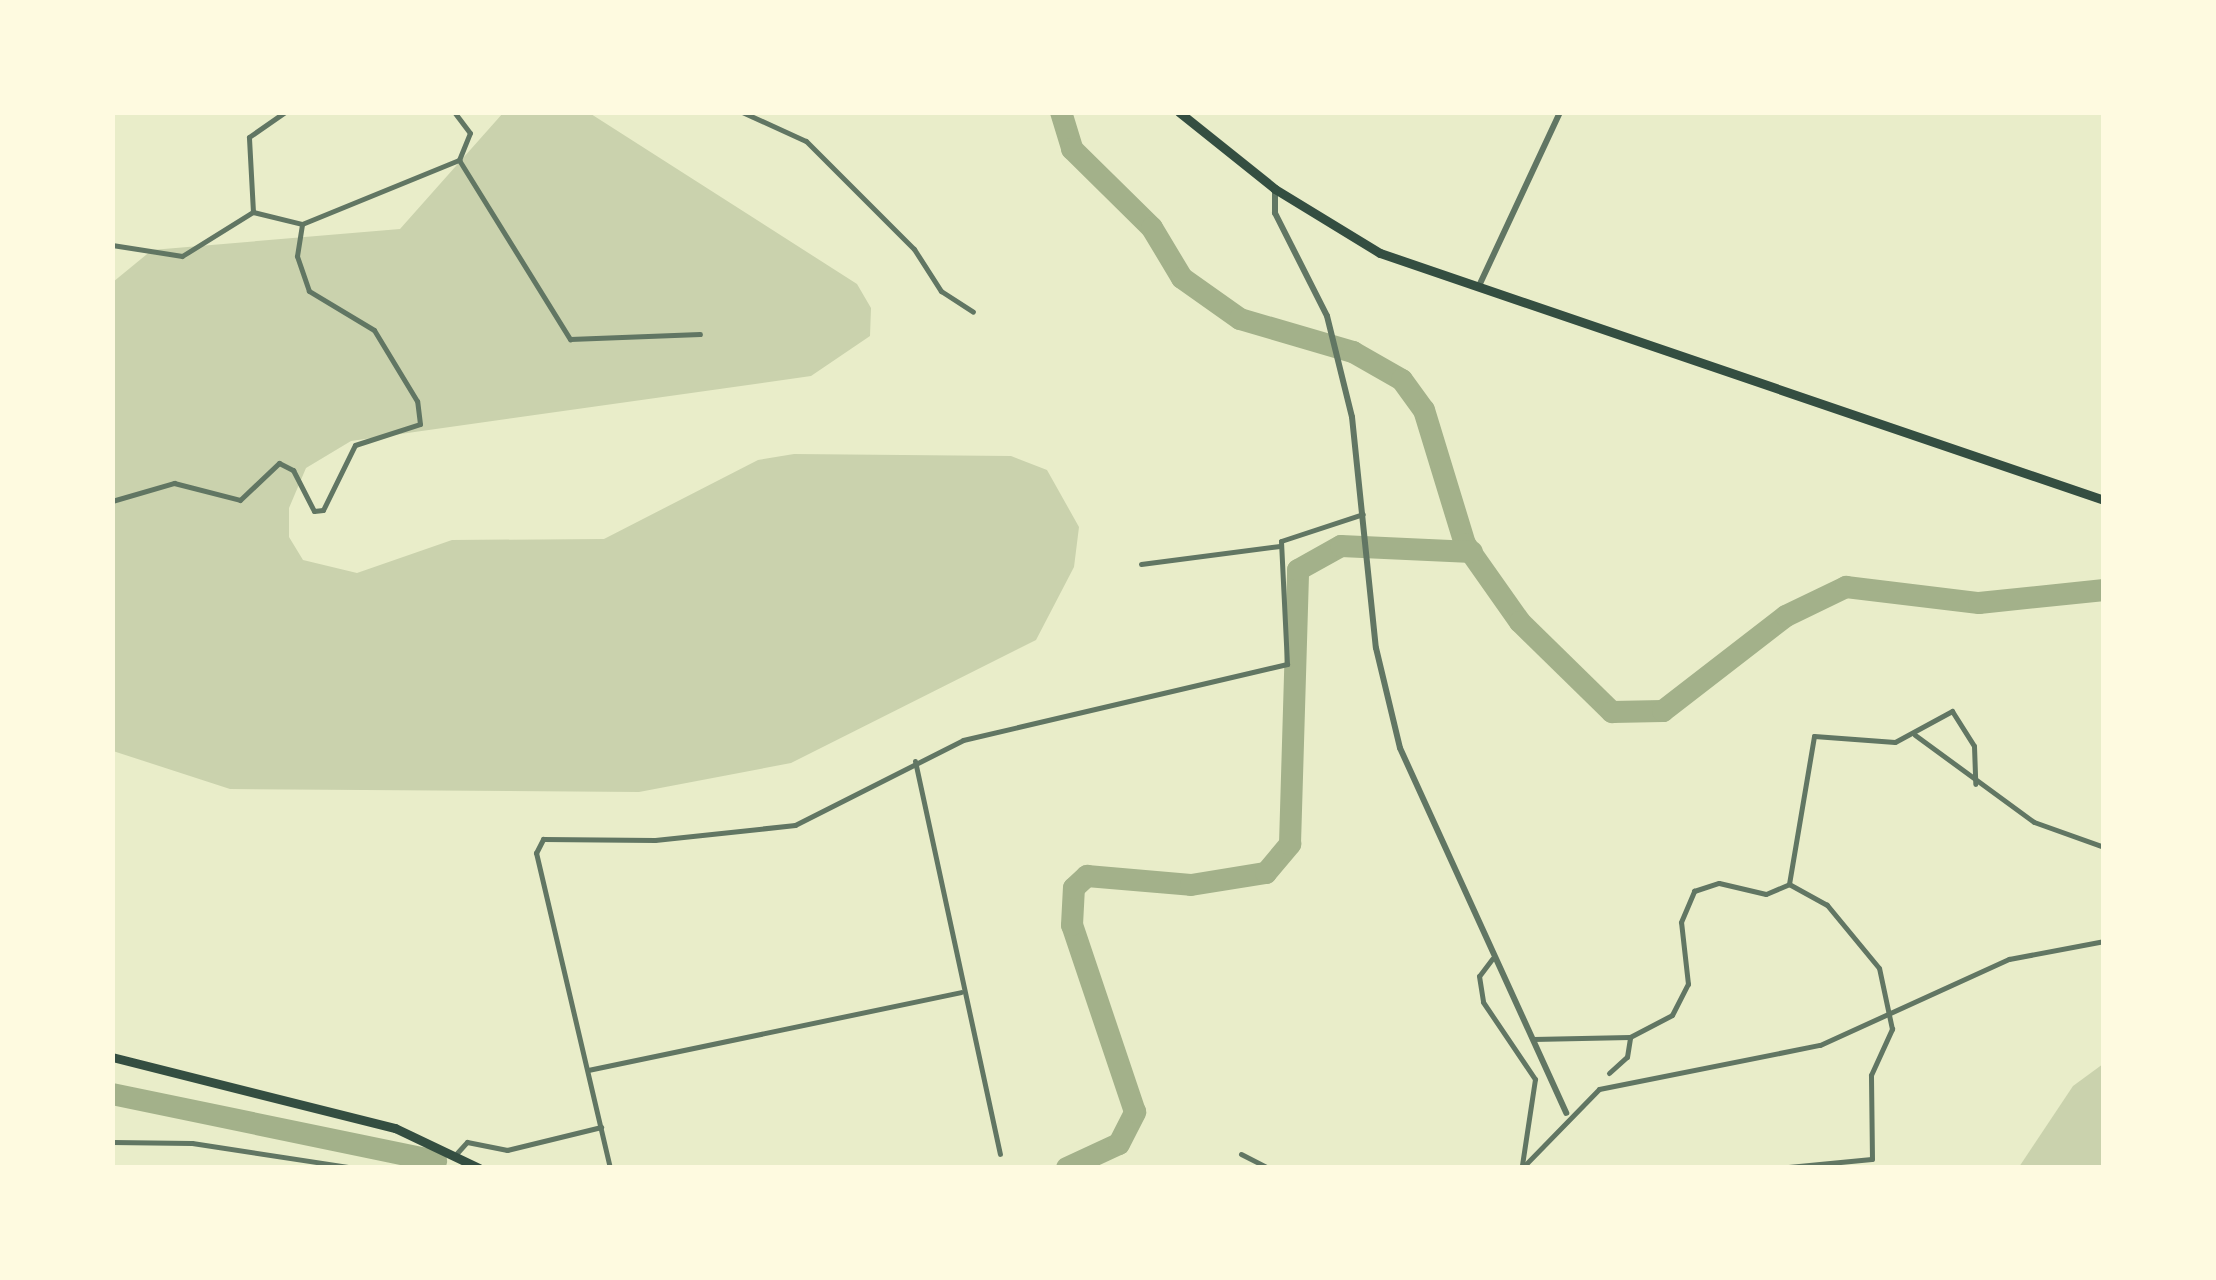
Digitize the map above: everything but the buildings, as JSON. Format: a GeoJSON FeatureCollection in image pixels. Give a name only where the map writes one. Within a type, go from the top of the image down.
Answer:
{"type":"FeatureCollection","features":[{"type":"Feature","properties":{"kind":"main road"},"geometry":{"type":"LineString","coordinates":[[1179,112],[1275,189],[1380,253],[2104,500]]}},
{"type":"Feature","properties":{"kind":"main road"},"geometry":{"type":"LineString","coordinates":[[112,1057],[357,1118],[458,1154],[479,1168]]}},
{"type":"Feature","properties":{"kind":"street"},"geometry":{"type":"LineString","coordinates":[[253,212],[249,137],[284,112]]}},
{"type":"Feature","properties":{"kind":"street"},"geometry":{"type":"LineString","coordinates":[[112,245],[182,256],[253,212],[302,224],[459,160],[470,134],[454,112]]}},
{"type":"Feature","properties":{"kind":"street"},"geometry":{"type":"LineString","coordinates":[[742,112],[806,140],[914,249],[941,291],[972,312]]}},
{"type":"Feature","properties":{"kind":"street"},"geometry":{"type":"LineString","coordinates":[[1478,289],[1560,112]]}},
{"type":"Feature","properties":{"kind":"street"},"geometry":{"type":"LineString","coordinates":[[459,160],[570,339],[700,334]]}},
{"type":"Feature","properties":{"kind":"street"},"geometry":{"type":"LineString","coordinates":[[1275,189],[1275,213],[1328,316],[1364,513],[1386,701],[1492,959],[1566,1113]]}},
{"type":"Feature","properties":{"kind":"street"},"geometry":{"type":"LineString","coordinates":[[112,501],[174,483],[240,500],[279,463],[293,470],[314,511],[324,510],[355,445],[420,424],[417,401],[374,330],[310,291],[297,256],[302,224]]}},
{"type":"Feature","properties":{"kind":"street"},"geometry":{"type":"LineString","coordinates":[[1141,564],[1280,546],[1297,529],[1364,513]]}},
{"type":"Feature","properties":{"kind":"street"},"geometry":{"type":"LineString","coordinates":[[610,1168],[536,854],[543,839],[655,840],[795,825],[963,740],[1288,664],[1280,546]]}},
{"type":"Feature","properties":{"kind":"street"},"geometry":{"type":"LineString","coordinates":[[1790,884],[1814,736],[1895,742],[1952,711],[1974,746],[1975,784]]}},
{"type":"Feature","properties":{"kind":"street"},"geometry":{"type":"LineString","coordinates":[[1915,734],[1975,784],[2034,822],[2104,847]]}},
{"type":"Feature","properties":{"kind":"street"},"geometry":{"type":"LineString","coordinates":[[915,761],[961,992],[1000,1154]]}},
{"type":"Feature","properties":{"kind":"street"},"geometry":{"type":"LineString","coordinates":[[1530,1039],[1630,1038],[1684,1000],[1689,938],[1681,922],[1694,891],[1718,883],[1766,894],[1790,884]]}},
{"type":"Feature","properties":{"kind":"street"},"geometry":{"type":"LineString","coordinates":[[1778,1168],[1862,1166],[1877,1150],[1871,1076],[1892,1014],[1879,968],[1843,935],[1827,905],[1790,884]]}},
{"type":"Feature","properties":{"kind":"street"},"geometry":{"type":"LineString","coordinates":[[1522,1168],[1566,1113],[1620,1082],[1820,1045],[2041,948],[2104,941]]}},
{"type":"Feature","properties":{"kind":"street"},"geometry":{"type":"LineString","coordinates":[[1492,959],[1479,976],[1483,1002],[1536,1079],[1538,1098],[1522,1168]]}},
{"type":"Feature","properties":{"kind":"street"},"geometry":{"type":"LineString","coordinates":[[588,1070],[961,992]]}},
{"type":"Feature","properties":{"kind":"street"},"geometry":{"type":"LineString","coordinates":[[1609,1073],[1627,1056],[1630,1038]]}},
{"type":"Feature","properties":{"kind":"street"},"geometry":{"type":"LineString","coordinates":[[458,1154],[467,1142],[507,1150],[601,1127]]}},
{"type":"Feature","properties":{"kind":"street"},"geometry":{"type":"LineString","coordinates":[[112,1142],[356,1168]]}},
{"type":"Feature","properties":{"kind":"street"},"geometry":{"type":"LineString","coordinates":[[1241,1154],[1268,1168]]}},
{"type":"Feature","properties":{"kind":"green space"},"geometry":{"type":"Polygon","coordinates":[[[503,113],[591,114],[857,284],[871,308],[870,336],[811,376],[351,441],[306,468],[289,508],[289,537],[303,560],[357,573],[452,540],[604,539],[758,460],[794,454],[1011,456],[1047,470],[1079,527],[1074,567],[1036,640],[791,763],[639,792],[230,789],[113,751],[113,282],[152,250],[400,229],[503,113]]]}},
{"type":"Feature","properties":{"kind":"green space"},"geometry":{"type":"Polygon","coordinates":[[[2103,1064],[2103,1167],[2019,1167],[2073,1086],[2103,1064]]]}},
{"type":"Feature","properties":{"kind":"waterway"},"geometry":{"type":"LineString","coordinates":[[1061,112],[1072,149],[1152,228],[1182,278],[1240,319],[1353,352],[1402,380],[1424,410],[1465,544],[1520,622],[1612,712],[1663,711],[1786,616],[1846,587],[1979,603],[2104,590]]}},
{"type":"Feature","properties":{"kind":"waterway"},"geometry":{"type":"LineString","coordinates":[[1067,1168],[1119,1144],[1135,1112],[1072,925],[1074,888],[1087,876],[1191,885],[1266,873],[1290,844],[1298,570],[1341,546],[1472,552]]}},
{"type":"Feature","properties":{"kind":"waterway"},"geometry":{"type":"LineString","coordinates":[[112,1094],[436,1161]]}}]}
